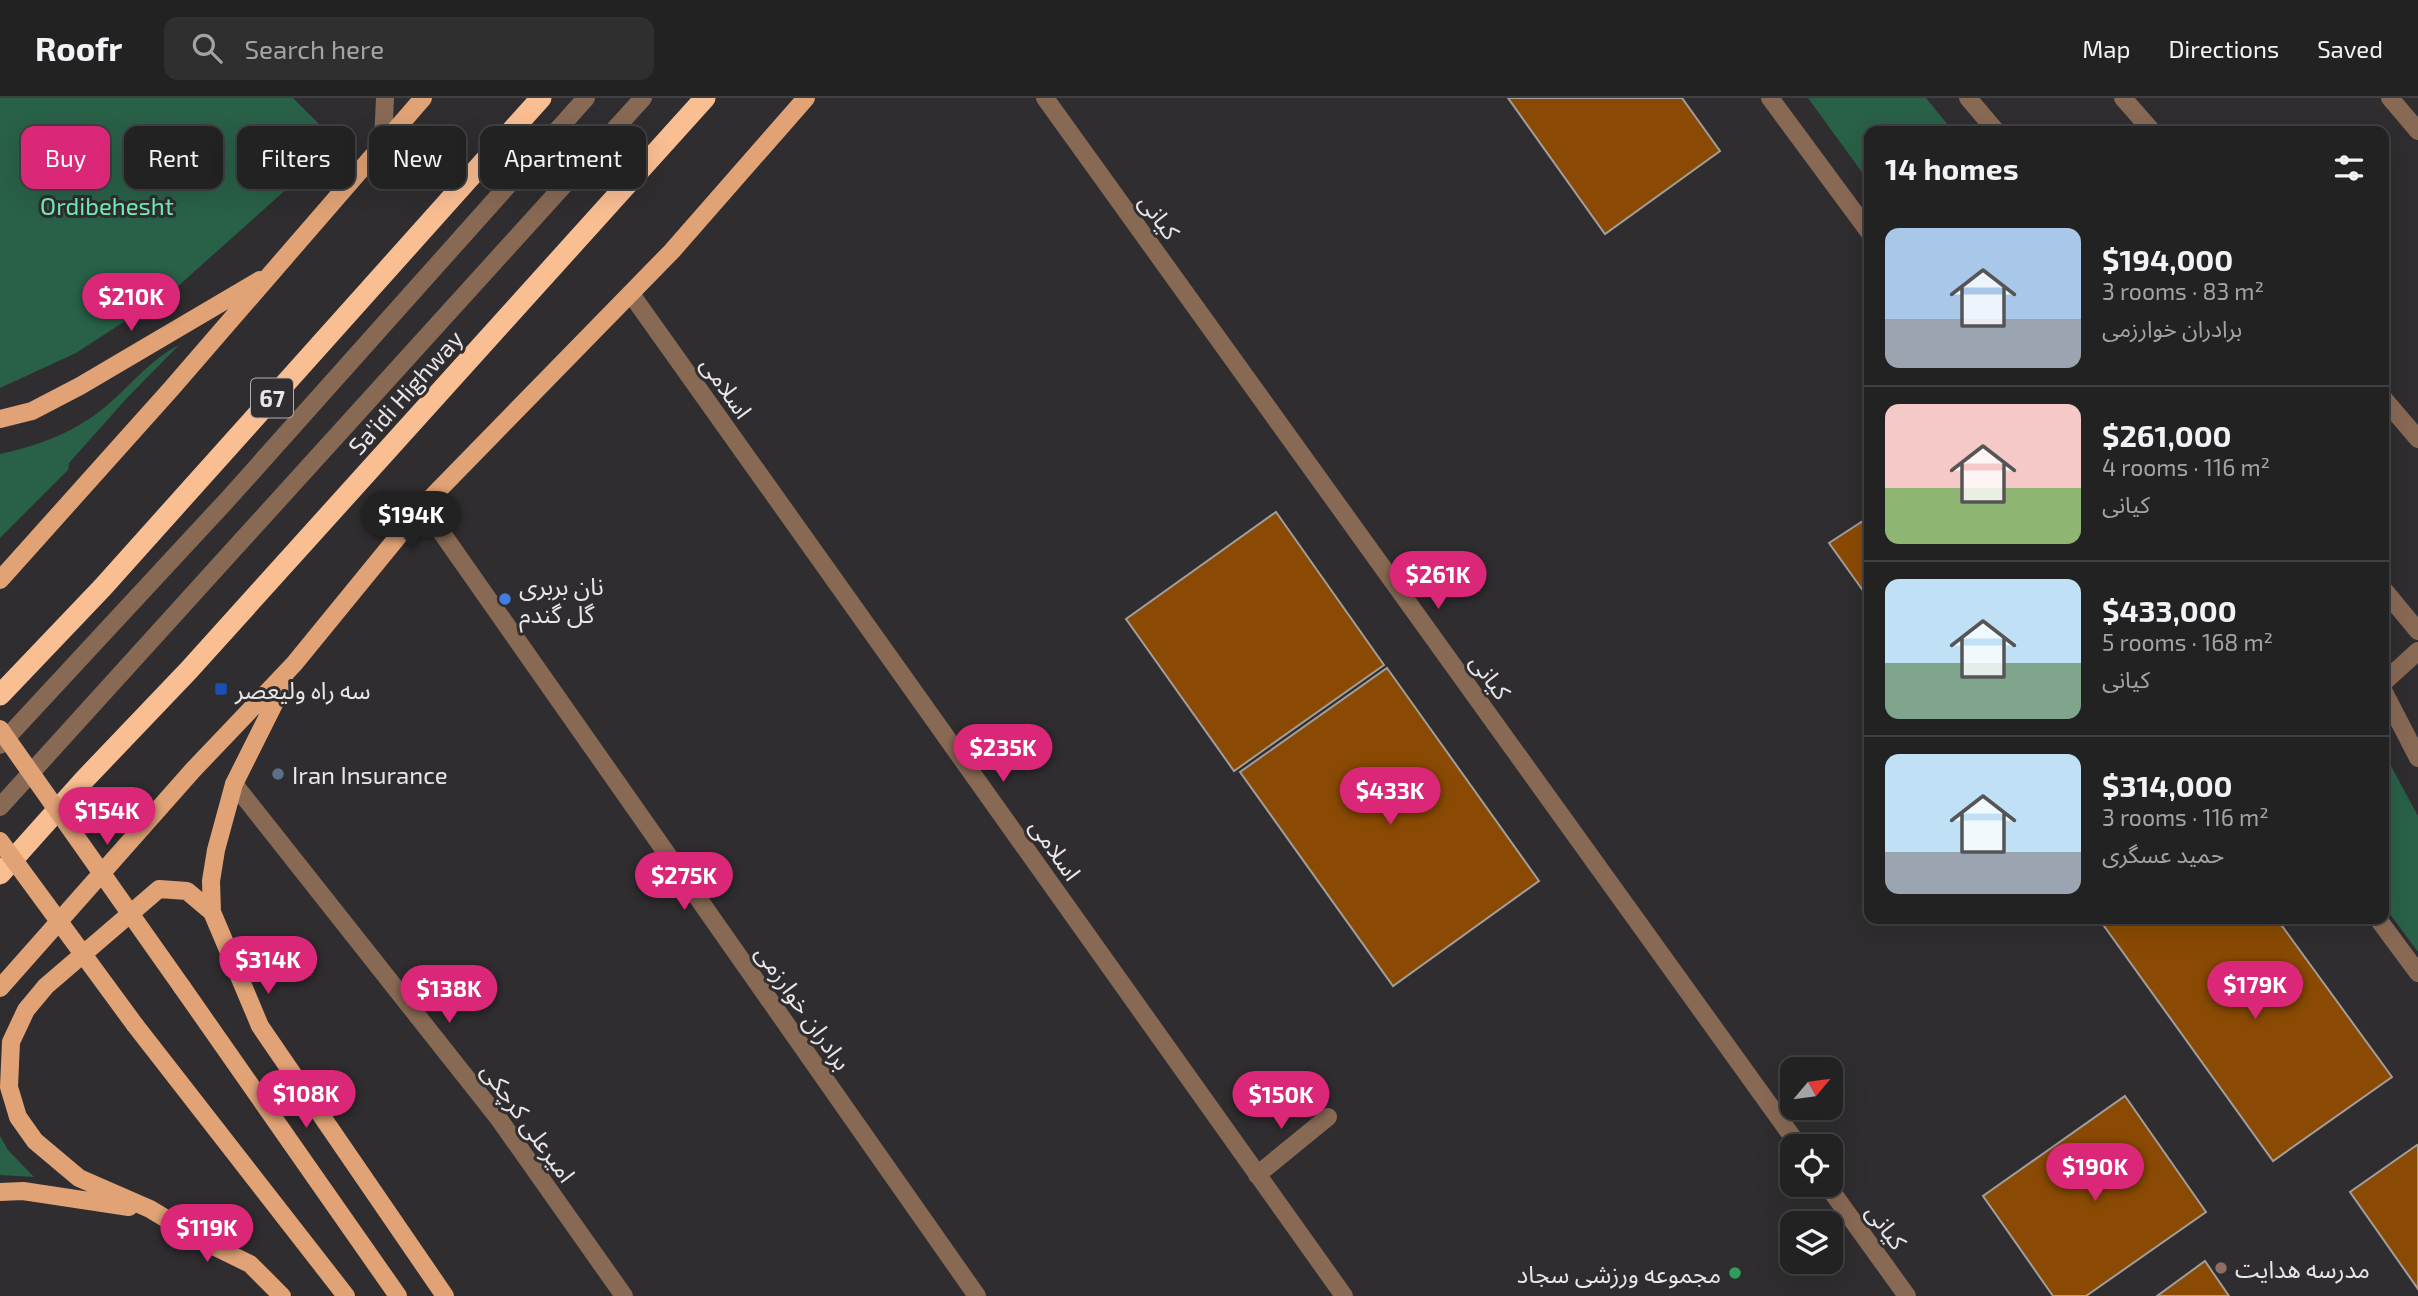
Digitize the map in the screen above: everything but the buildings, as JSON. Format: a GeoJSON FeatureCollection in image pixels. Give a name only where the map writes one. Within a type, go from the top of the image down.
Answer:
{"type":"FeatureCollection","features":[{"type":"Feature","properties":{"kind":"highway","name":"67"},"geometry":{"type":"LineString","coordinates":[[0,695],[103,587],[541,98]]}},
{"type":"Feature","properties":{"kind":"highway","name":"Sa'idi Highway"},"geometry":{"type":"LineString","coordinates":[[0,874],[84,780],[189,670],[705,98]]}},
{"type":"Feature","properties":{"kind":"main road"},"geometry":{"type":"LineString","coordinates":[[398,126],[423,98]]}},
{"type":"Feature","properties":{"kind":"main road"},"geometry":{"type":"LineString","coordinates":[[0,988],[192,770],[294,664],[423,506],[672,251],[806,98]]}},
{"type":"Feature","properties":{"kind":"main road"},"geometry":{"type":"LineString","coordinates":[[0,580],[272,273],[369,159]]}},
{"type":"Feature","properties":{"kind":"main road"},"geometry":{"type":"LineString","coordinates":[[0,419],[32,411],[80,386],[272,273]]}},
{"type":"Feature","properties":{"kind":"main road"},"geometry":{"type":"LineString","coordinates":[[294,664],[234,784],[216,850],[211,881],[212,912],[260,1026],[445,1296]]}},
{"type":"Feature","properties":{"kind":"main road"},"geometry":{"type":"LineString","coordinates":[[0,729],[398,1296]]}},
{"type":"Feature","properties":{"kind":"main road"},"geometry":{"type":"LineString","coordinates":[[0,841],[135,1025],[346,1296]]}},
{"type":"Feature","properties":{"kind":"main road"},"geometry":{"type":"LineString","coordinates":[[212,912],[187,891],[159,888],[46,986],[26,1010],[11,1042],[9,1087],[18,1117],[35,1142],[79,1178],[150,1209],[203,1241],[250,1264],[282,1296]]}},
{"type":"Feature","properties":{"kind":"main road"},"geometry":{"type":"LineString","coordinates":[[0,1192],[23,1191],[150,1209]]}},
{"type":"Feature","properties":{"kind":"street"},"geometry":{"type":"LineString","coordinates":[[383,126],[384,98]]}},
{"type":"Feature","properties":{"kind":"street"},"geometry":{"type":"LineString","coordinates":[[0,745],[228,499],[586,98]]}},
{"type":"Feature","properties":{"kind":"street"},"geometry":{"type":"LineString","coordinates":[[0,807],[643,98]]}},
{"type":"Feature","properties":{"kind":"street","name":"کیانی"},"geometry":{"type":"LineString","coordinates":[[1045,98],[1790,1134]]}},
{"type":"Feature","properties":{"kind":"street"},"geometry":{"type":"LineString","coordinates":[[1770,98],[1864,225]]}},
{"type":"Feature","properties":{"kind":"street"},"geometry":{"type":"LineString","coordinates":[[1968,98],[1992,126]]}},
{"type":"Feature","properties":{"kind":"street"},"geometry":{"type":"LineString","coordinates":[[2123,98],[2147,126]]}},
{"type":"Feature","properties":{"kind":"street"},"geometry":{"type":"LineString","coordinates":[[2390,98],[2418,131]]}},
{"type":"Feature","properties":{"kind":"street","name":"اسلامی"},"geometry":{"type":"LineString","coordinates":[[631,294],[1343,1296]]}},
{"type":"Feature","properties":{"kind":"street"},"geometry":{"type":"LineString","coordinates":[[2389,405],[2418,439]]}},
{"type":"Feature","properties":{"kind":"street","name":"برادران خوارزمی"},"geometry":{"type":"LineString","coordinates":[[423,506],[977,1296]]}},
{"type":"Feature","properties":{"kind":"street"},"geometry":{"type":"LineString","coordinates":[[2389,596],[2418,631]]}},
{"type":"Feature","properties":{"kind":"street"},"geometry":{"type":"LineString","coordinates":[[2389,677],[2418,650]]}},
{"type":"Feature","properties":{"kind":"street"},"geometry":{"type":"LineString","coordinates":[[2389,702],[2418,758]]}},
{"type":"Feature","properties":{"kind":"street","name":"امیرعلی کرچکی"},"geometry":{"type":"LineString","coordinates":[[234,784],[499,1119],[624,1296]]}},
{"type":"Feature","properties":{"kind":"street"},"geometry":{"type":"LineString","coordinates":[[2382,924],[2418,973]]}},
{"type":"Feature","properties":{"kind":"street"},"geometry":{"type":"LineString","coordinates":[[1257,1175],[1328,1117]]}},
{"type":"Feature","properties":{"kind":"street","name":"کیانی"},"geometry":{"type":"LineString","coordinates":[[1836,1197],[1907,1296]]}},
{"type":"Feature","properties":{"kind":"green space","name":"Ordibehesht"},"geometry":{"type":"Polygon","coordinates":[[[0,98],[293,98],[321,126],[237,126],[237,189],[287,189],[176,288],[76,353],[0,388],[0,98]]]}},
{"type":"Feature","properties":{"kind":"green space"},"geometry":{"type":"Polygon","coordinates":[[[1808,98],[1926,98],[1949,126],[1864,126],[1864,175],[1808,98]]]}},
{"type":"Feature","properties":{"kind":"green space"},"geometry":{"type":"Polygon","coordinates":[[[179,345],[69,463],[68,470],[0,538],[0,454],[31,446],[74,428],[100,411],[152,363],[179,345]]]}},
{"type":"Feature","properties":{"kind":"green space"},"geometry":{"type":"Polygon","coordinates":[[[2389,762],[2418,816],[2418,952],[2389,913],[2389,762]]]}},
{"type":"Feature","properties":{"kind":"green space"},"geometry":{"type":"Polygon","coordinates":[[[0,1136],[8,1150],[34,1177],[0,1175],[0,1136]]]}},
{"type":"Feature","properties":{"kind":"place","name":"نان بربری گل گندم"},"geometry":{"type":"Point","coordinates":[505,599]}},
{"type":"Feature","properties":{"kind":"place","name":"سه راه ولیعصر"},"geometry":{"type":"Point","coordinates":[221,689]}},
{"type":"Feature","properties":{"kind":"place","name":"Iran Insurance"},"geometry":{"type":"Point","coordinates":[278,774]}},
{"type":"Feature","properties":{"kind":"place","name":"مدرسه هدایت"},"geometry":{"type":"Point","coordinates":[2221,1268]}},
{"type":"Feature","properties":{"kind":"place","name":"مجموعه ورزشی سجاد"},"geometry":{"type":"Point","coordinates":[1735,1273]}}]}
